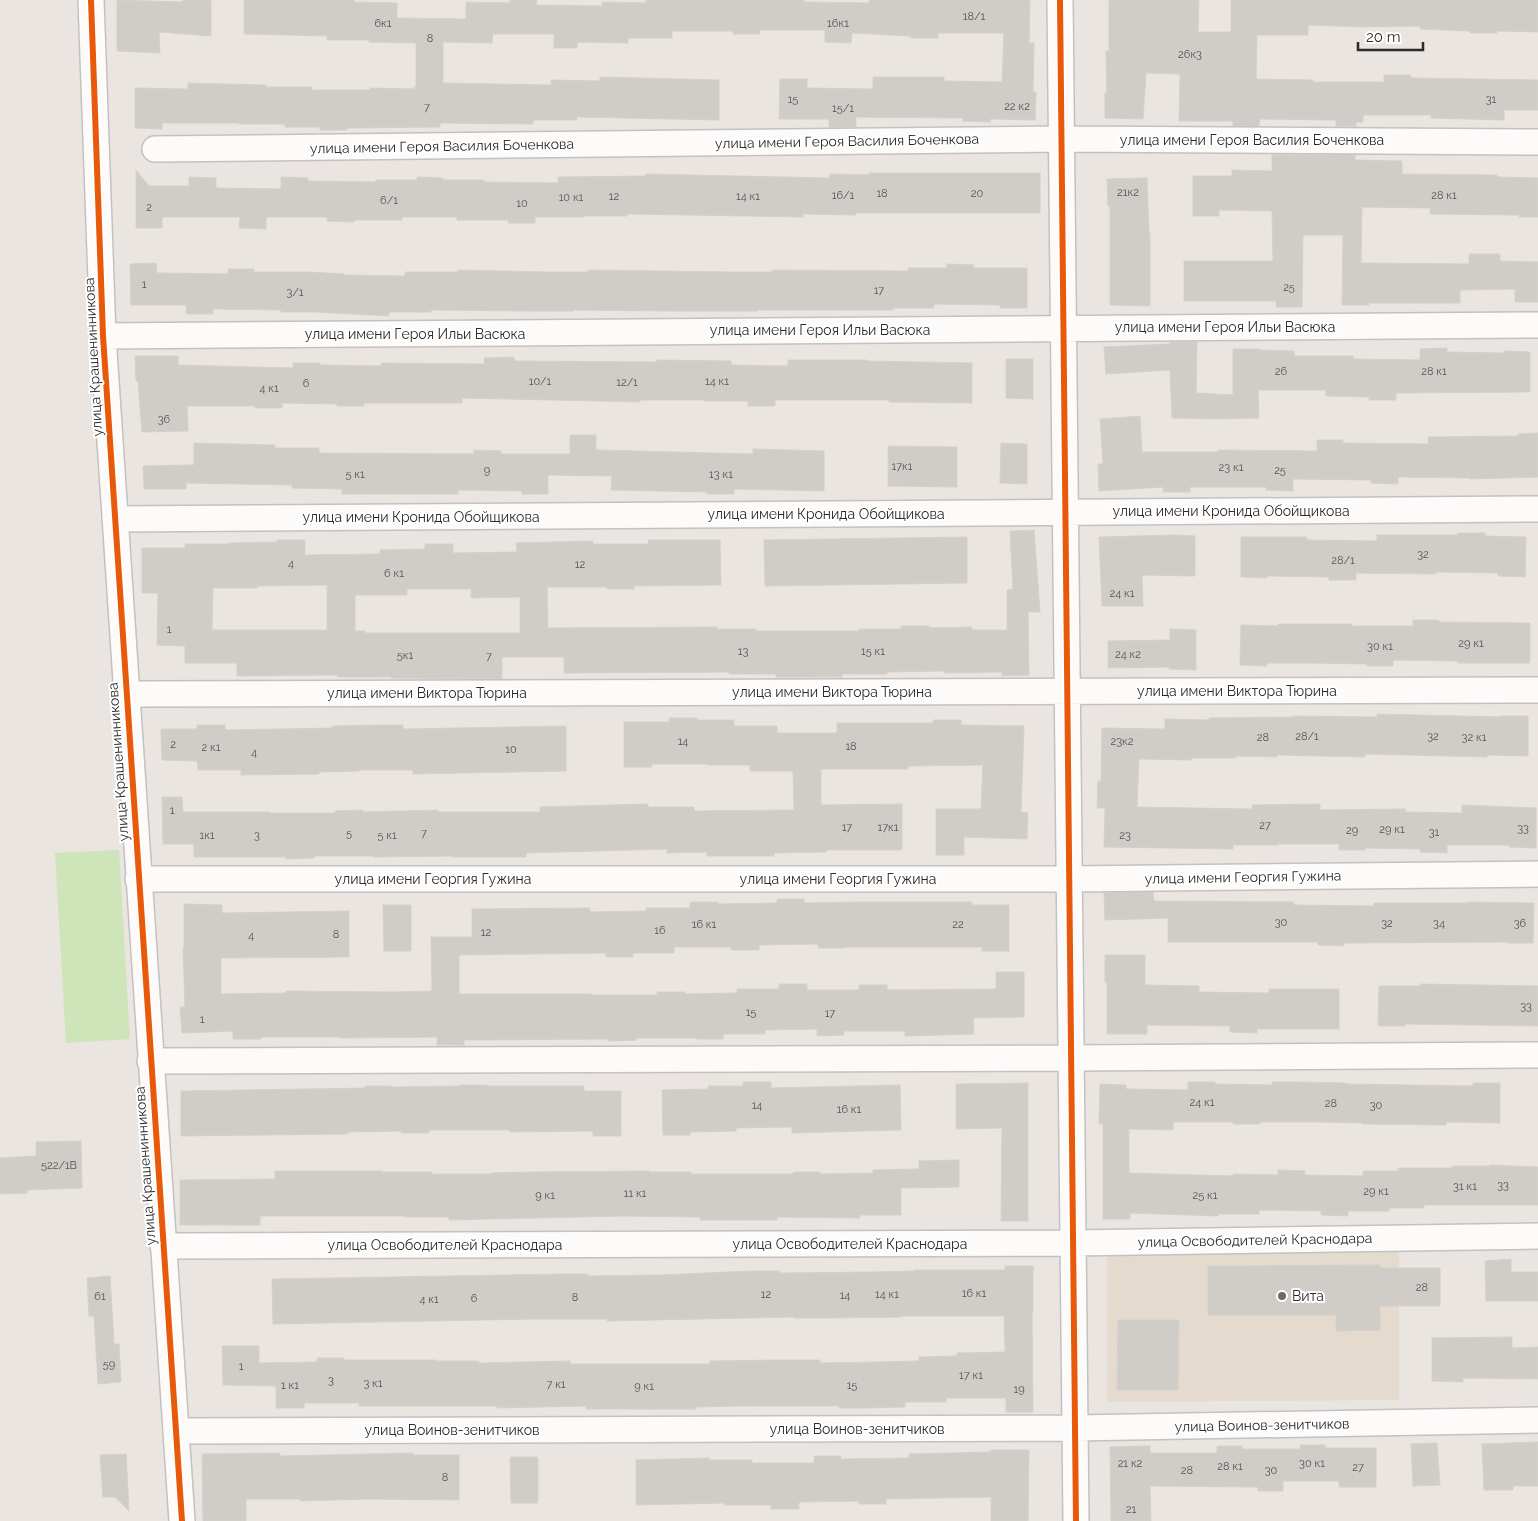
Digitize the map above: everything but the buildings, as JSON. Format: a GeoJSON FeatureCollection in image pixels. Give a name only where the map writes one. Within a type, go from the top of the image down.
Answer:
{"type":"FeatureCollection","features":[{"type":"Feature","properties":{"kind":"street","name":"улица Крашенинникова"},"geometry":{"type":"LineString","coordinates":[[91,0],[103,336],[182,1521]]}},
{"type":"Feature","properties":{"kind":"street"},"geometry":{"type":"LineString","coordinates":[[1060,0],[1076,1521]]}},
{"type":"Feature","properties":{"kind":"street","name":"улица имени Героя Василия Боченкова"},"geometry":{"type":"LineString","coordinates":[[155,149],[1062,139],[1538,142]]}},
{"type":"Feature","properties":{"kind":"street","name":"улица имени Героя Ильи Васюка"},"geometry":{"type":"LineString","coordinates":[[103,336],[1538,325]]}},
{"type":"Feature","properties":{"kind":"street","name":"улица имени Кронида Обойщикова"},"geometry":{"type":"LineString","coordinates":[[115,519],[1538,509]]}},
{"type":"Feature","properties":{"kind":"street","name":"улица имени Виктора Тюрина"},"geometry":{"type":"LineString","coordinates":[[126,694],[1538,690]]}},
{"type":"Feature","properties":{"kind":"street","name":"улица имени Георгия Гужина"},"geometry":{"type":"LineString","coordinates":[[138,879],[1070,879],[1538,874]]}},
{"type":"Feature","properties":{"kind":"street"},"geometry":{"type":"LineString","coordinates":[[150,1061],[1538,1055]]}},
{"type":"Feature","properties":{"kind":"street","name":"улица Освободителей Краснодара"},"geometry":{"type":"LineString","coordinates":[[163,1246],[1073,1243],[1538,1236]]}},
{"type":"Feature","properties":{"kind":"street","name":"улица Воинов-зенитчиков"},"geometry":{"type":"LineString","coordinates":[[176,1431],[1075,1428],[1538,1420]]}},
{"type":"Feature","properties":{"kind":"shaded area"},"geometry":{"type":"Polygon","coordinates":[[[1399,1252],[1399,1400],[1107,1402],[1107,1253],[1399,1252]]]}},
{"type":"Feature","properties":{"kind":"green space"},"geometry":{"type":"Polygon","coordinates":[[[119,850],[130,1039],[66,1043],[55,853],[119,850]]]}},
{"type":"Feature","properties":{"kind":"cycle path"},"geometry":{"type":"LineString","coordinates":[[91,0],[103,336],[182,1521]]}},
{"type":"Feature","properties":{"kind":"cycle path"},"geometry":{"type":"LineString","coordinates":[[1060,0],[1076,1521]]}},
{"type":"Feature","properties":{"kind":"place","name":"Вита"},"geometry":{"type":"Point","coordinates":[1282,1296]}}]}
